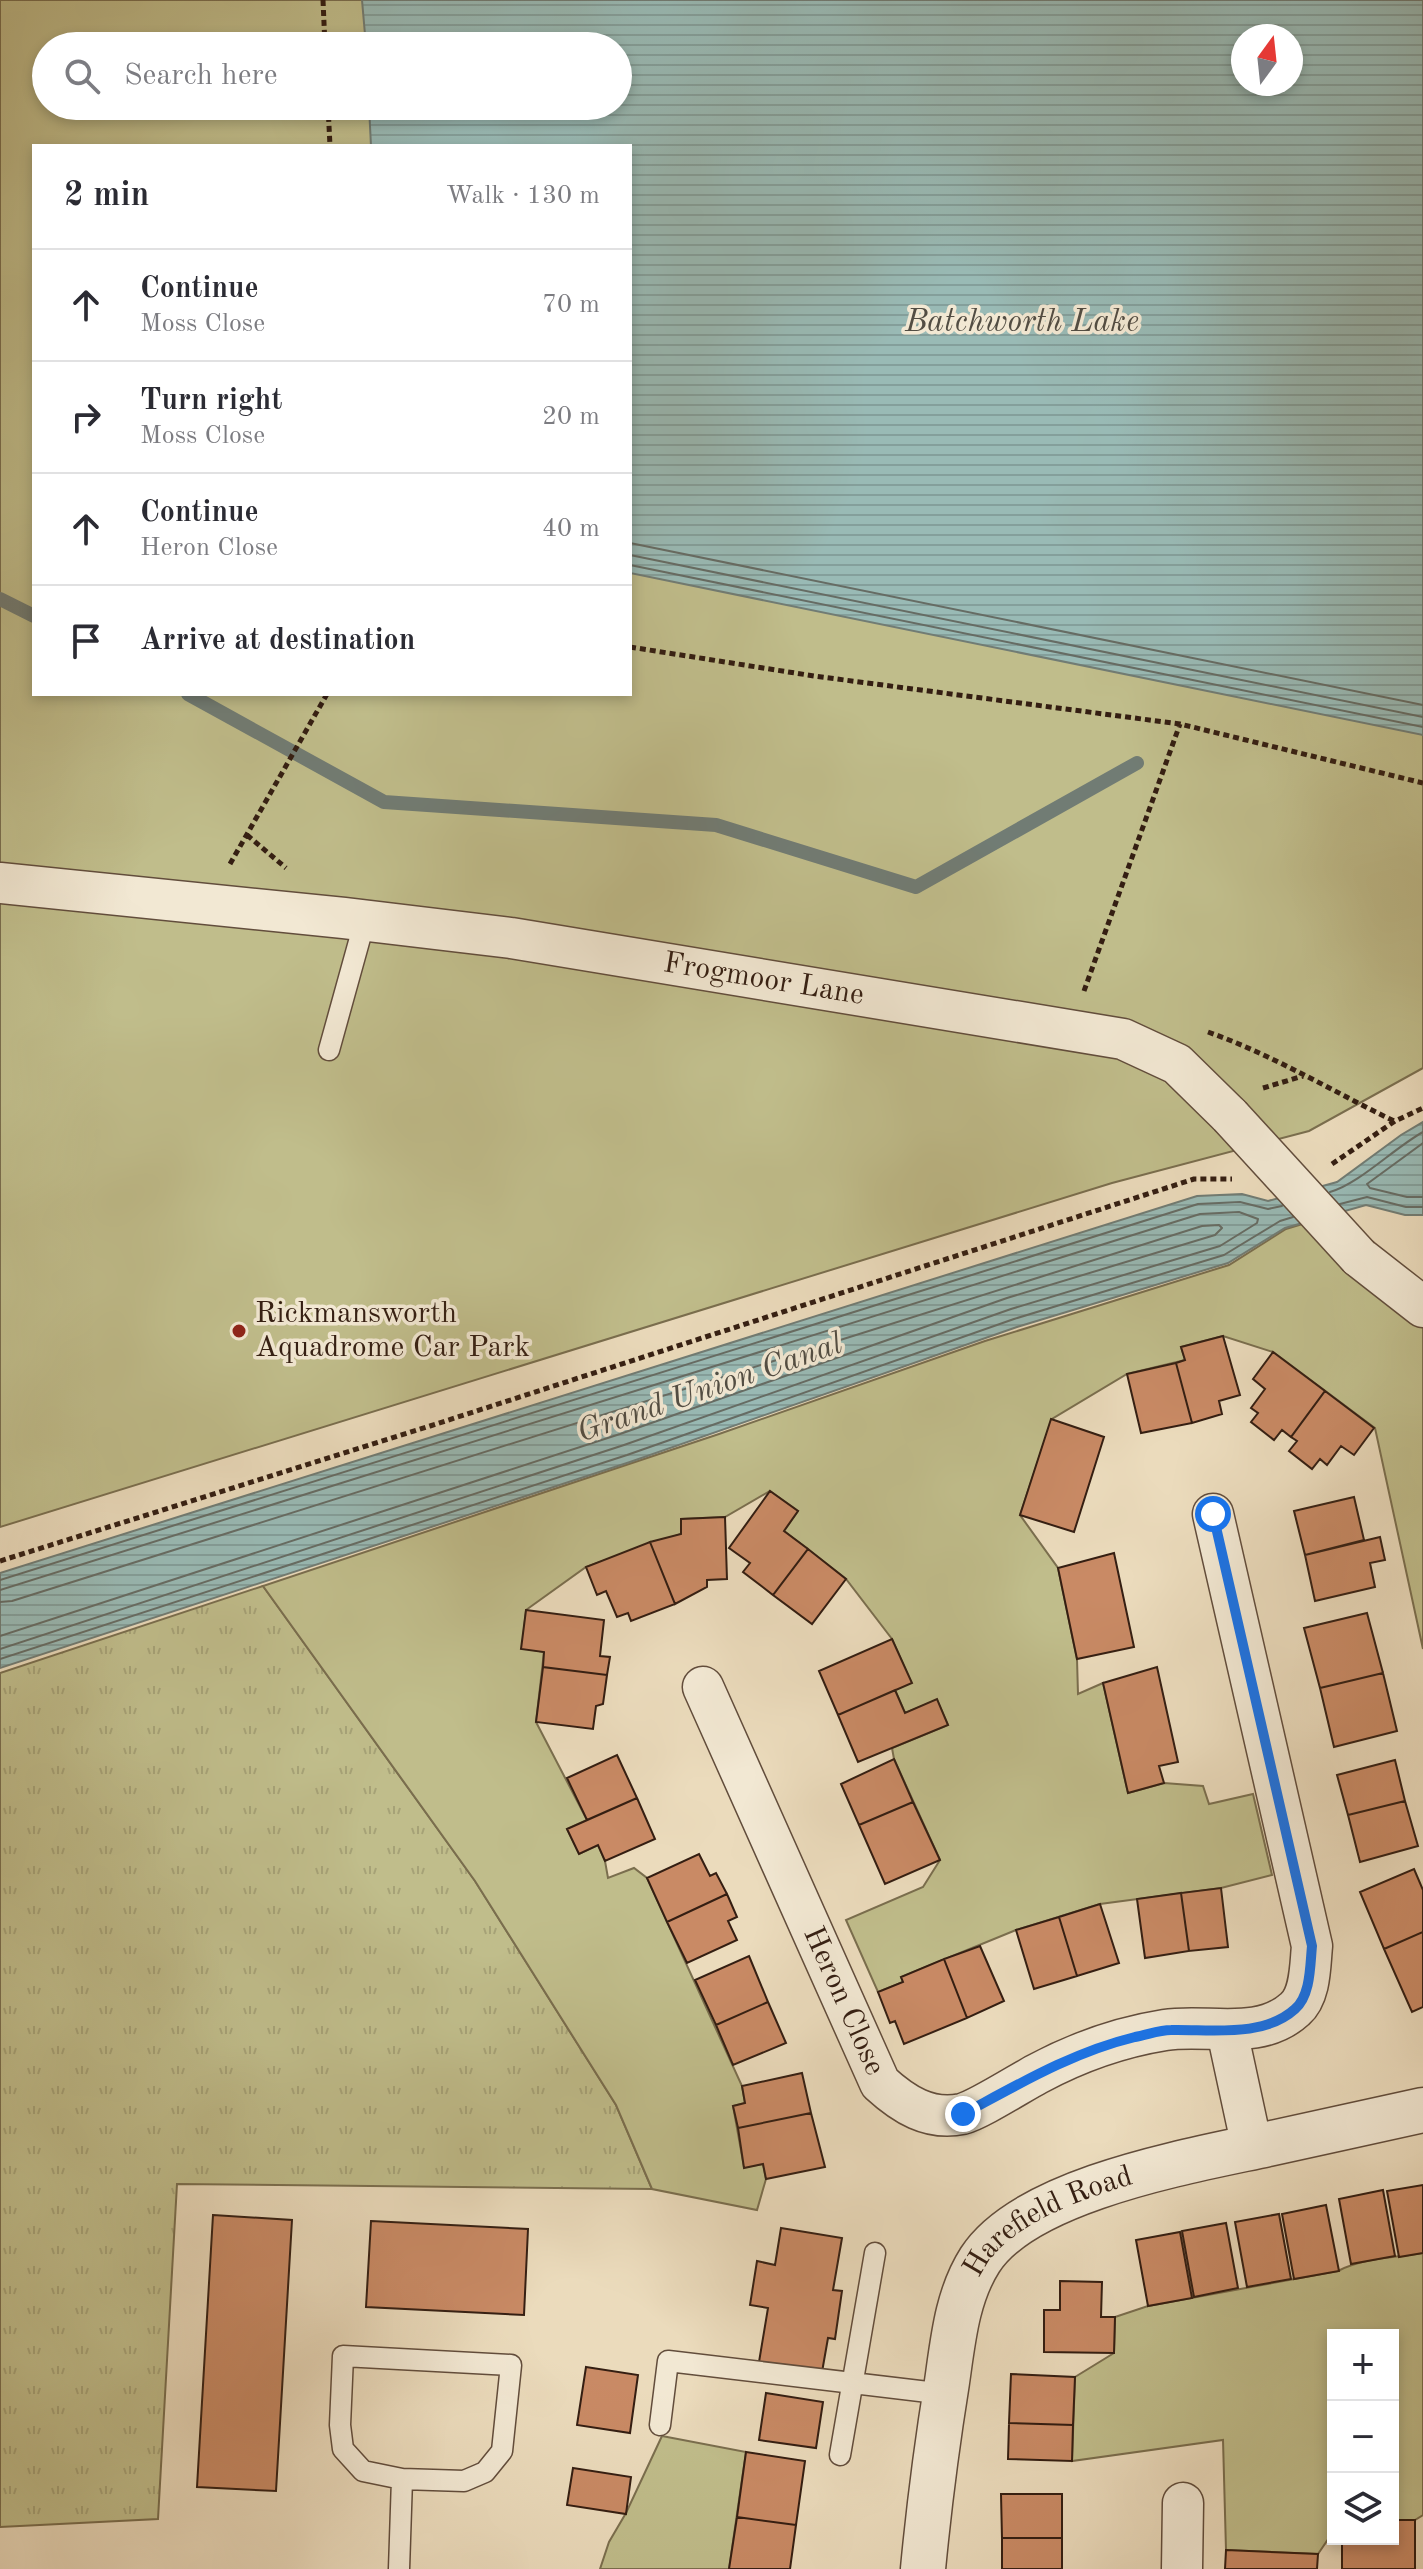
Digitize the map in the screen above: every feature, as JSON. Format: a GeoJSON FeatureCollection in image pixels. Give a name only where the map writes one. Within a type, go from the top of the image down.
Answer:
{"type":"FeatureCollection","features":[{"type":"Feature","properties":{"kind":"street","name":"Frogmoor Lane"},"geometry":{"type":"LineString","coordinates":[[0,883],[511,938],[1123,1039],[1177,1064],[1230,1116],[1359,1257],[1423,1307]]}},
{"type":"Feature","properties":{"kind":"street","name":"Heron Close"},"geometry":{"type":"LineString","coordinates":[[703,1687],[880,2083],[900,2102],[929,2115],[963,2114],[1042,2071],[1102,2046],[1167,2030],[1227,2031],[1273,2023],[1297,2008],[1309,1981],[1312,1946],[1213,1514]]}},
{"type":"Feature","properties":{"kind":"street"},"geometry":{"type":"LineString","coordinates":[[1227,2031],[1252,2147]]}},
{"type":"Feature","properties":{"kind":"street","name":"Harefield Road"},"geometry":{"type":"LineString","coordinates":[[923,2569],[955,2328],[967,2284],[982,2257],[1007,2230],[1097,2187],[1174,2165],[1423,2110]]}},
{"type":"Feature","properties":{"kind":"street"},"geometry":{"type":"LineString","coordinates":[[1182,2569],[1183,2503]]}},
{"type":"Feature","properties":{"kind":"lane"},"geometry":{"type":"LineString","coordinates":[[329,1050],[365,920]]}},
{"type":"Feature","properties":{"kind":"lane"},"geometry":{"type":"LineString","coordinates":[[840,2455],[875,2253]]}},
{"type":"Feature","properties":{"kind":"lane"},"geometry":{"type":"LineString","coordinates":[[343,2356],[511,2365],[502,2451],[485,2472],[464,2481],[402,2479],[363,2471],[343,2449],[340,2425],[343,2356]]}},
{"type":"Feature","properties":{"kind":"lane"},"geometry":{"type":"LineString","coordinates":[[660,2425],[668,2361],[945,2394]]}},
{"type":"Feature","properties":{"kind":"lane"},"geometry":{"type":"LineString","coordinates":[[399,2569],[402,2479]]}},
{"type":"Feature","properties":{"kind":"path"},"geometry":{"type":"LineString","coordinates":[[323,0],[324,32]]}},
{"type":"Feature","properties":{"kind":"path"},"geometry":{"type":"LineString","coordinates":[[329,120],[330,144]]}},
{"type":"Feature","properties":{"kind":"path"},"geometry":{"type":"LineString","coordinates":[[632,647],[814,676],[1180,724],[1423,783]]}},
{"type":"Feature","properties":{"kind":"path"},"geometry":{"type":"LineString","coordinates":[[209,904],[326,696]]}},
{"type":"Feature","properties":{"kind":"path"},"geometry":{"type":"LineString","coordinates":[[1070,1030],[1180,724]]}},
{"type":"Feature","properties":{"kind":"path"},"geometry":{"type":"LineString","coordinates":[[1197,1028],[1277,1059],[1324,1087],[1395,1121]]}},
{"type":"Feature","properties":{"kind":"path"},"geometry":{"type":"LineString","coordinates":[[1319,1167],[1333,1164],[1395,1121],[1423,1108]]}},
{"type":"Feature","properties":{"kind":"path"},"geometry":{"type":"LineString","coordinates":[[0,1561],[430,1426],[1194,1179],[1234,1179]]}},
{"type":"Feature","properties":{"kind":"green space"},"geometry":{"type":"Polygon","coordinates":[[[0,0],[1423,0],[1423,1068],[1309,1131],[1112,1183],[0,1527],[0,0]]]}},
{"type":"Feature","properties":{"kind":"green space"},"geometry":{"type":"Polygon","coordinates":[[[1309,1222],[1423,1328],[1423,1649],[1375,1428],[1273,1352],[1223,1336],[1181,1347],[1185,1360],[1127,1374],[1052,1419],[1020,1515],[1058,1568],[1077,1659],[1078,1694],[1103,1683],[1128,1793],[1164,1783],[1203,1786],[1209,1804],[1253,1794],[1272,1875],[1221,1888],[1100,1904],[1016,1930],[901,1977],[903,1982],[878,1992],[846,1920],[923,1887],[940,1860],[894,1759],[892,1748],[948,1725],[937,1700],[905,1713],[895,1690],[911,1682],[892,1639],[846,1579],[784,1531],[798,1511],[770,1491],[725,1517],[681,1519],[681,1534],[586,1567],[526,1610],[522,1648],[544,1652],[536,1722],[587,1820],[567,1829],[579,1854],[598,1845],[608,1878],[634,1868],[647,1878],[742,2086],[745,2103],[733,2106],[744,2167],[763,2164],[766,2179],[757,2210],[652,2189],[616,2105],[475,1881],[263,1586],[719,1434],[985,1341],[1229,1265],[1286,1229],[1309,1222]]]}},
{"type":"Feature","properties":{"kind":"green space"},"geometry":{"type":"Polygon","coordinates":[[[263,1586],[475,1881],[616,2105],[652,2189],[177,2184],[158,2519],[0,2527],[0,1673],[263,1586]]]}},
{"type":"Feature","properties":{"kind":"green space"},"geometry":{"type":"Polygon","coordinates":[[[1423,2253],[1423,2515],[1415,2520],[1399,2520],[1399,2329],[1327,2329],[1327,2541],[1318,2554],[1226,2550],[1223,2440],[1072,2461],[1075,2377],[1114,2353],[1115,2317],[1148,2306],[1338,2271],[1369,2260],[1423,2253]]]}},
{"type":"Feature","properties":{"kind":"green space"},"geometry":{"type":"Polygon","coordinates":[[[662,2436],[746,2452],[729,2569],[600,2569],[609,2542],[662,2436]]]}},
{"type":"Feature","properties":{"kind":"water","name":"Batchworth Lake"},"geometry":{"type":"Polygon","coordinates":[[[362,0],[1423,0],[1423,735],[632,573],[632,144],[371,144],[370,120],[632,120],[632,32],[365,32],[362,0]]]}},
{"type":"Feature","properties":{"kind":"water","name":"Grand Union Canal"},"geometry":{"type":"Polygon","coordinates":[[[1423,1122],[1423,1215],[1405,1215],[1366,1205],[1285,1228],[1228,1263],[1017,1327],[630,1462],[0,1668],[0,1573],[1197,1196],[1242,1194],[1268,1201],[1337,1182],[1423,1122]]]}},
{"type":"Feature","properties":{"kind":"building"},"geometry":{"type":"Polygon","coordinates":[[[1223,1336],[1240,1395],[1219,1401],[1222,1414],[1192,1423],[1176,1363],[1185,1360],[1181,1347],[1223,1336]]]}},
{"type":"Feature","properties":{"kind":"building"},"geometry":{"type":"Polygon","coordinates":[[[1273,1352],[1325,1391],[1291,1437],[1282,1430],[1274,1440],[1251,1422],[1258,1413],[1251,1408],[1265,1389],[1253,1379],[1273,1352]]]}},
{"type":"Feature","properties":{"kind":"building"},"geometry":{"type":"Polygon","coordinates":[[[1176,1363],[1192,1423],[1141,1433],[1127,1374],[1176,1363]]]}},
{"type":"Feature","properties":{"kind":"building"},"geometry":{"type":"Polygon","coordinates":[[[1325,1391],[1374,1428],[1354,1455],[1341,1446],[1327,1465],[1320,1459],[1312,1469],[1289,1451],[1297,1441],[1291,1437],[1325,1391]]]}},
{"type":"Feature","properties":{"kind":"building"},"geometry":{"type":"Polygon","coordinates":[[[1051,1419],[1104,1437],[1074,1532],[1020,1515],[1051,1419]]]}},
{"type":"Feature","properties":{"kind":"building"},"geometry":{"type":"Polygon","coordinates":[[[770,1491],[798,1511],[784,1531],[808,1549],[773,1595],[743,1572],[750,1563],[729,1548],[770,1491]]]}},
{"type":"Feature","properties":{"kind":"building"},"geometry":{"type":"Polygon","coordinates":[[[1354,1497],[1364,1540],[1305,1555],[1294,1511],[1354,1497]]]}},
{"type":"Feature","properties":{"kind":"building"},"geometry":{"type":"Polygon","coordinates":[[[725,1517],[727,1579],[707,1580],[707,1587],[675,1604],[650,1542],[681,1534],[681,1519],[725,1517]]]}},
{"type":"Feature","properties":{"kind":"building"},"geometry":{"type":"Polygon","coordinates":[[[1380,1537],[1385,1560],[1370,1563],[1375,1587],[1315,1601],[1305,1555],[1380,1537]]]}},
{"type":"Feature","properties":{"kind":"building"},"geometry":{"type":"Polygon","coordinates":[[[650,1542],[675,1604],[631,1621],[628,1613],[617,1617],[606,1591],[597,1595],[586,1567],[650,1542]]]}},
{"type":"Feature","properties":{"kind":"building"},"geometry":{"type":"Polygon","coordinates":[[[808,1549],[846,1579],[812,1624],[773,1595],[808,1549]]]}},
{"type":"Feature","properties":{"kind":"building"},"geometry":{"type":"Polygon","coordinates":[[[1114,1553],[1134,1647],[1077,1659],[1058,1568],[1114,1553]]]}},
{"type":"Feature","properties":{"kind":"building"},"geometry":{"type":"Polygon","coordinates":[[[526,1610],[604,1620],[600,1656],[610,1657],[607,1675],[543,1667],[544,1652],[521,1649],[526,1610]]]}},
{"type":"Feature","properties":{"kind":"building"},"geometry":{"type":"Polygon","coordinates":[[[1367,1613],[1383,1673],[1320,1688],[1304,1628],[1367,1613]]]}},
{"type":"Feature","properties":{"kind":"building"},"geometry":{"type":"Polygon","coordinates":[[[892,1639],[912,1683],[838,1715],[819,1671],[892,1639]]]}},
{"type":"Feature","properties":{"kind":"building"},"geometry":{"type":"Polygon","coordinates":[[[543,1667],[607,1675],[603,1704],[596,1706],[593,1729],[536,1722],[543,1667]]]}},
{"type":"Feature","properties":{"kind":"building"},"geometry":{"type":"Polygon","coordinates":[[[1157,1667],[1178,1762],[1159,1766],[1164,1783],[1128,1793],[1103,1683],[1157,1667]]]}},
{"type":"Feature","properties":{"kind":"building"},"geometry":{"type":"Polygon","coordinates":[[[1383,1673],[1397,1731],[1334,1747],[1320,1688],[1383,1673]]]}},
{"type":"Feature","properties":{"kind":"building"},"geometry":{"type":"Polygon","coordinates":[[[895,1690],[905,1713],[937,1699],[948,1725],[858,1762],[838,1715],[895,1690]]]}},
{"type":"Feature","properties":{"kind":"building"},"geometry":{"type":"Polygon","coordinates":[[[617,1755],[637,1798],[587,1820],[567,1778],[617,1755]]]}},
{"type":"Feature","properties":{"kind":"building"},"geometry":{"type":"Polygon","coordinates":[[[894,1759],[913,1802],[859,1825],[841,1784],[894,1759]]]}},
{"type":"Feature","properties":{"kind":"building"},"geometry":{"type":"Polygon","coordinates":[[[1395,1760],[1405,1801],[1348,1815],[1337,1775],[1395,1760]]]}},
{"type":"Feature","properties":{"kind":"building"},"geometry":{"type":"Polygon","coordinates":[[[637,1798],[655,1839],[605,1861],[598,1845],[579,1854],[567,1829],[637,1798]]]}},
{"type":"Feature","properties":{"kind":"building"},"geometry":{"type":"Polygon","coordinates":[[[1405,1801],[1418,1846],[1360,1862],[1348,1815],[1405,1801]]]}},
{"type":"Feature","properties":{"kind":"building"},"geometry":{"type":"Polygon","coordinates":[[[913,1802],[940,1860],[885,1884],[859,1825],[913,1802]]]}},
{"type":"Feature","properties":{"kind":"building"},"geometry":{"type":"Polygon","coordinates":[[[699,1854],[710,1876],[716,1873],[727,1894],[667,1922],[647,1878],[699,1854]]]}},
{"type":"Feature","properties":{"kind":"building"},"geometry":{"type":"Polygon","coordinates":[[[1414,1869],[1423,1890],[1423,1932],[1384,1949],[1360,1892],[1414,1869]]]}},
{"type":"Feature","properties":{"kind":"building"},"geometry":{"type":"Polygon","coordinates":[[[1221,1888],[1228,1947],[1189,1951],[1181,1893],[1221,1888]]]}},
{"type":"Feature","properties":{"kind":"building"},"geometry":{"type":"Polygon","coordinates":[[[1181,1893],[1189,1951],[1145,1958],[1137,1899],[1181,1893]]]}},
{"type":"Feature","properties":{"kind":"building"},"geometry":{"type":"Polygon","coordinates":[[[727,1894],[737,1917],[728,1921],[737,1940],[687,1963],[667,1922],[727,1894]]]}},
{"type":"Feature","properties":{"kind":"building"},"geometry":{"type":"Polygon","coordinates":[[[1100,1904],[1119,1963],[1077,1976],[1059,1917],[1100,1904]]]}},
{"type":"Feature","properties":{"kind":"building"},"geometry":{"type":"Polygon","coordinates":[[[1059,1917],[1077,1976],[1034,1989],[1016,1930],[1059,1917]]]}},
{"type":"Feature","properties":{"kind":"building"},"geometry":{"type":"Polygon","coordinates":[[[1423,1932],[1423,2007],[1412,2012],[1384,1949],[1423,1932]]]}},
{"type":"Feature","properties":{"kind":"building"},"geometry":{"type":"Polygon","coordinates":[[[980,1946],[1004,2001],[967,2018],[944,1959],[980,1946]]]}},
{"type":"Feature","properties":{"kind":"building"},"geometry":{"type":"Polygon","coordinates":[[[749,1956],[768,2002],[716,2025],[695,1980],[749,1956]]]}},
{"type":"Feature","properties":{"kind":"building"},"geometry":{"type":"Polygon","coordinates":[[[944,1959],[967,2018],[904,2044],[895,2021],[890,2023],[878,1992],[903,1982],[901,1977],[944,1959]]]}},
{"type":"Feature","properties":{"kind":"building"},"geometry":{"type":"Polygon","coordinates":[[[768,2002],[786,2043],[733,2065],[716,2025],[768,2002]]]}},
{"type":"Feature","properties":{"kind":"building"},"geometry":{"type":"Polygon","coordinates":[[[802,2073],[811,2113],[738,2128],[733,2106],[745,2103],[742,2086],[802,2073]]]}},
{"type":"Feature","properties":{"kind":"building"},"geometry":{"type":"Polygon","coordinates":[[[811,2113],[825,2167],[766,2179],[763,2164],[744,2168],[738,2128],[811,2113]]]}},
{"type":"Feature","properties":{"kind":"building"},"geometry":{"type":"Polygon","coordinates":[[[1423,2185],[1423,2253],[1399,2257],[1387,2191],[1423,2185]]]}},
{"type":"Feature","properties":{"kind":"building"},"geometry":{"type":"Polygon","coordinates":[[[1383,2190],[1395,2256],[1351,2264],[1339,2199],[1383,2190]]]}},
{"type":"Feature","properties":{"kind":"building"},"geometry":{"type":"Polygon","coordinates":[[[1326,2205],[1339,2271],[1294,2279],[1282,2214],[1326,2205]]]}},
{"type":"Feature","properties":{"kind":"building"},"geometry":{"type":"Polygon","coordinates":[[[1279,2214],[1291,2279],[1247,2287],[1235,2222],[1279,2214]]]}},
{"type":"Feature","properties":{"kind":"building"},"geometry":{"type":"Polygon","coordinates":[[[213,2215],[292,2220],[276,2491],[197,2487],[213,2215]]]}},
{"type":"Feature","properties":{"kind":"building"},"geometry":{"type":"Polygon","coordinates":[[[371,2221],[528,2229],[524,2315],[366,2307],[371,2221]]]}},
{"type":"Feature","properties":{"kind":"building"},"geometry":{"type":"Polygon","coordinates":[[[1226,2223],[1238,2288],[1194,2297],[1182,2231],[1226,2223]]]}},
{"type":"Feature","properties":{"kind":"building"},"geometry":{"type":"Polygon","coordinates":[[[781,2228],[842,2238],[833,2290],[842,2291],[835,2339],[828,2338],[822,2372],[759,2362],[768,2308],[750,2305],[757,2261],[775,2265],[781,2228]]]}},
{"type":"Feature","properties":{"kind":"building"},"geometry":{"type":"Polygon","coordinates":[[[1180,2232],[1192,2298],[1148,2306],[1136,2240],[1180,2232]]]}},
{"type":"Feature","properties":{"kind":"building"},"geometry":{"type":"Polygon","coordinates":[[[1060,2281],[1102,2282],[1101,2317],[1115,2317],[1114,2353],[1044,2352],[1044,2310],[1060,2310],[1060,2281]]]}},
{"type":"Feature","properties":{"kind":"building"},"geometry":{"type":"Polygon","coordinates":[[[586,2367],[638,2375],[630,2433],[577,2425],[586,2367]]]}},
{"type":"Feature","properties":{"kind":"building"},"geometry":{"type":"Polygon","coordinates":[[[1011,2374],[1075,2377],[1073,2425],[1009,2423],[1011,2374]]]}},
{"type":"Feature","properties":{"kind":"building"},"geometry":{"type":"Polygon","coordinates":[[[766,2393],[823,2402],[816,2448],[759,2440],[766,2393]]]}},
{"type":"Feature","properties":{"kind":"building"},"geometry":{"type":"Polygon","coordinates":[[[1009,2423],[1073,2425],[1072,2461],[1008,2459],[1009,2423]]]}},
{"type":"Feature","properties":{"kind":"building"},"geometry":{"type":"Polygon","coordinates":[[[746,2452],[805,2461],[796,2525],[737,2517],[746,2452]]]}},
{"type":"Feature","properties":{"kind":"building"},"geometry":{"type":"Polygon","coordinates":[[[573,2468],[631,2477],[626,2514],[567,2505],[573,2468]]]}},
{"type":"Feature","properties":{"kind":"building"},"geometry":{"type":"Polygon","coordinates":[[[1001,2494],[1062,2494],[1062,2538],[1002,2538],[1001,2494]]]}},
{"type":"Feature","properties":{"kind":"building"},"geometry":{"type":"Polygon","coordinates":[[[737,2517],[796,2525],[790,2569],[729,2569],[737,2517]]]}},
{"type":"Feature","properties":{"kind":"building"},"geometry":{"type":"Polygon","coordinates":[[[1399,2520],[1415,2520],[1415,2569],[1342,2569],[1342,2545],[1399,2545],[1399,2520]]]}},
{"type":"Feature","properties":{"kind":"building"},"geometry":{"type":"Polygon","coordinates":[[[1002,2538],[1062,2538],[1062,2569],[1002,2569],[1002,2538]]]}},
{"type":"Feature","properties":{"kind":"building"},"geometry":{"type":"Polygon","coordinates":[[[1226,2550],[1318,2554],[1317,2569],[1225,2569],[1226,2550]]]}},
{"type":"Feature","properties":{"kind":"waterway"},"geometry":{"type":"LineString","coordinates":[[0,599],[32,615]]}},
{"type":"Feature","properties":{"kind":"waterway"},"geometry":{"type":"LineString","coordinates":[[192,696],[384,802],[716,825],[916,887],[1137,763]]}},
{"type":"Feature","properties":{"kind":"place","name":"Rickmansworth Aquadrome Car Park"},"geometry":{"type":"Point","coordinates":[239,1331]}},
{"type":"Feature","properties":{"kind":"route"},"geometry":{"type":"LineString","coordinates":[[963,2114],[1042,2071],[1102,2046],[1167,2030],[1227,2031],[1273,2023],[1297,2008],[1309,1981],[1312,1946],[1213,1514]]}}]}
